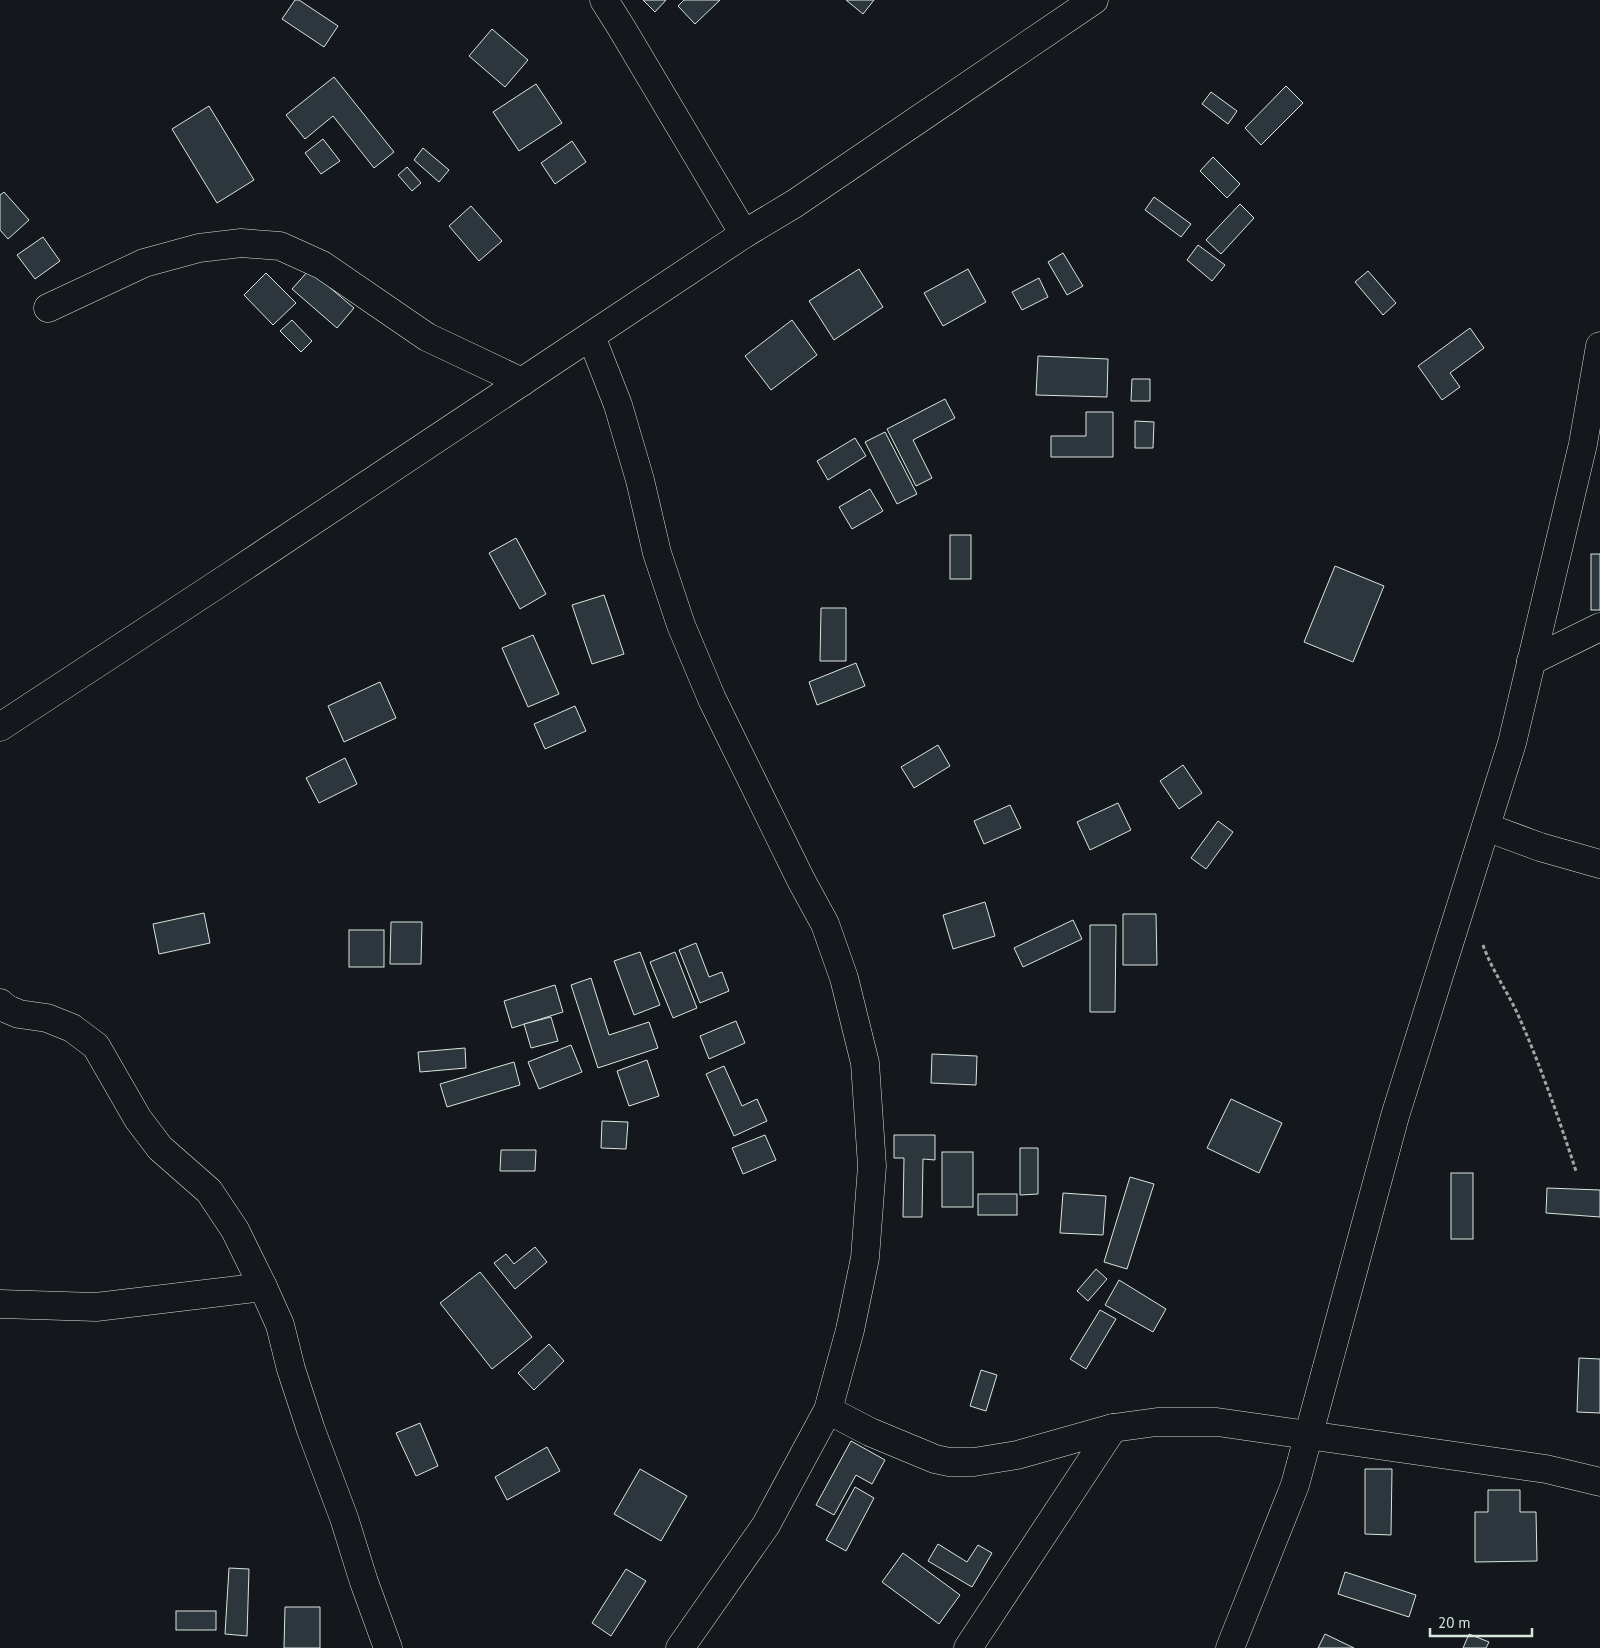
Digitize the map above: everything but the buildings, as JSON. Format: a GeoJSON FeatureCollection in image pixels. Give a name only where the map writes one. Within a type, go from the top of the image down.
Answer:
{"type":"FeatureCollection","features":[{"type":"Feature","properties":{"kind":"street"},"geometry":{"type":"LineString","coordinates":[[604,0],[744,234]]}},
{"type":"Feature","properties":{"kind":"street"},"geometry":{"type":"LineString","coordinates":[[0,727],[744,234],[794,204],[1094,0]]}},
{"type":"Feature","properties":{"kind":"street"},"geometry":{"type":"LineString","coordinates":[[48,308],[144,263],[199,248],[242,243],[280,246],[322,265],[427,337],[522,382]]}},
{"type":"Feature","properties":{"kind":"street"},"geometry":{"type":"LineString","coordinates":[[592,336],[618,405],[640,480],[657,553],[681,625],[712,700],[800,880],[825,924],[844,978],[865,1063],[872,1166],[865,1258],[850,1330],[828,1410],[766,1525],[680,1648]]}},
{"type":"Feature","properties":{"kind":"street"},"geometry":{"type":"LineString","coordinates":[[1230,1648],[1295,1485],[1395,1116],[1512,742],[1583,444],[1600,346]]}},
{"type":"Feature","properties":{"kind":"street"},"geometry":{"type":"LineString","coordinates":[[1583,444],[1600,412]]}},
{"type":"Feature","properties":{"kind":"street"},"geometry":{"type":"LineString","coordinates":[[1531,661],[1600,627]]}},
{"type":"Feature","properties":{"kind":"street"},"geometry":{"type":"LineString","coordinates":[[1486,827],[1540,847],[1600,864]]}},
{"type":"Feature","properties":{"kind":"street"},"geometry":{"type":"LineString","coordinates":[[0,1003],[7,1009],[19,1014],[47,1018],[72,1028],[96,1046],[138,1119],[160,1148],[209,1191],[235,1230],[264,1287],[280,1325],[291,1369],[388,1648]]}},
{"type":"Feature","properties":{"kind":"street"},"geometry":{"type":"LineString","coordinates":[[0,1304],[96,1308],[264,1287]]}},
{"type":"Feature","properties":{"kind":"street"},"geometry":{"type":"LineString","coordinates":[[828,1410],[870,1432],[935,1459],[949,1462],[974,1462],[1017,1455],[1113,1428],[1157,1422],[1217,1422],[1546,1469],[1600,1482]]}},
{"type":"Feature","properties":{"kind":"street"},"geometry":{"type":"LineString","coordinates":[[968,1648],[1113,1428]]}},
{"type":"Feature","properties":{"kind":"path"},"geometry":{"type":"LineString","coordinates":[[1483,944],[1489,962],[1522,1024],[1576,1172]]}}]}
